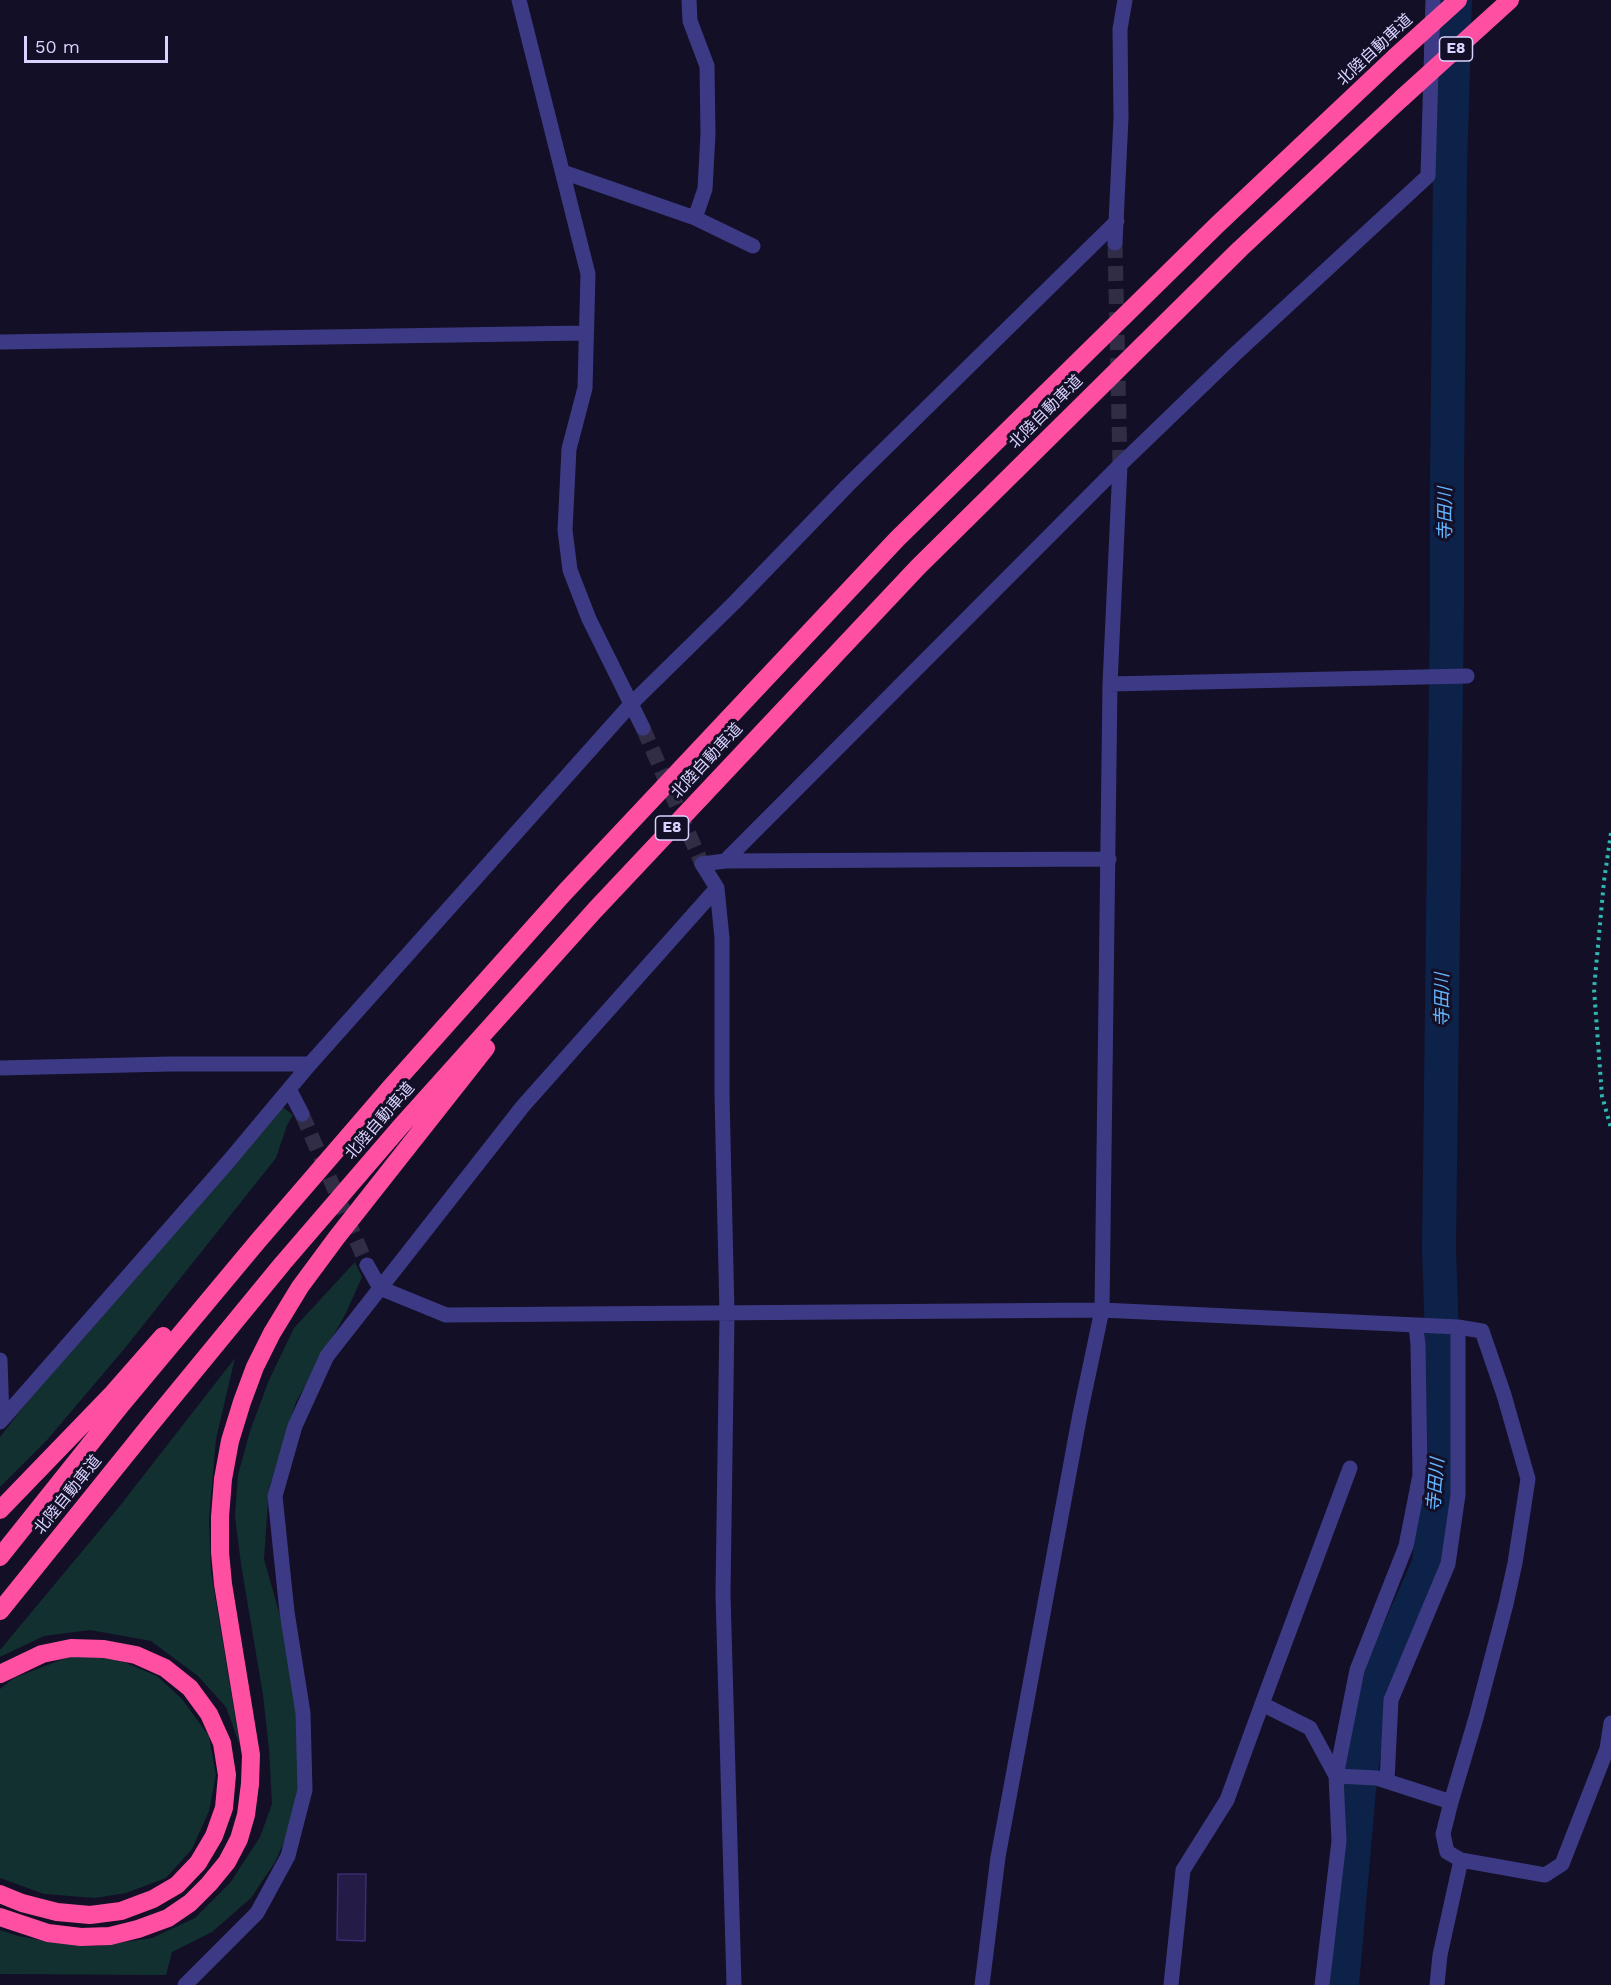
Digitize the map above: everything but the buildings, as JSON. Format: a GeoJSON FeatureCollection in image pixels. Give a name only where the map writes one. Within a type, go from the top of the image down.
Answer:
{"type":"FeatureCollection","features":[{"type":"Feature","properties":{"kind":"highway","name":"北陸自動車道"},"geometry":{"type":"LineString","coordinates":[[0,1557],[130,1395],[258,1242],[390,1088],[565,892],[897,539],[1217,225],[1458,0]]}},
{"type":"Feature","properties":{"kind":"highway","name":"北陸自動車道"},"geometry":{"type":"LineString","coordinates":[[0,1611],[283,1263],[401,1126],[595,910],[918,567],[1240,249],[1510,0]]}},
{"type":"Feature","properties":{"kind":"highway"},"geometry":{"type":"LineString","coordinates":[[0,1917],[48,1933],[81,1937],[110,1936],[168,1918],[190,1903],[226,1862],[239,1839],[246,1815],[251,1755],[223,1584],[220,1517],[223,1479],[230,1441],[255,1367],[272,1333],[300,1287],[337,1237],[595,910]]}},
{"type":"Feature","properties":{"kind":"highway"},"geometry":{"type":"LineString","coordinates":[[0,1510],[113,1393],[340,1136],[390,1088]]}},
{"type":"Feature","properties":{"kind":"highway"},"geometry":{"type":"LineString","coordinates":[[0,1674],[42,1654],[71,1647],[104,1649],[136,1655],[165,1668],[190,1689],[209,1714],[222,1743],[227,1774],[224,1808],[214,1836],[198,1863],[177,1885],[153,1899],[121,1911],[90,1915],[57,1912],[22,1903],[0,1894]]}},
{"type":"Feature","properties":{"kind":"street"},"geometry":{"type":"LineString","coordinates":[[519,0],[588,273],[585,388],[569,449],[566,530],[570,570],[589,619],[643,728]]}},
{"type":"Feature","properties":{"kind":"street"},"geometry":{"type":"LineString","coordinates":[[689,0],[690,21],[706,66],[707,78],[708,134],[705,189],[695,218]]}},
{"type":"Feature","properties":{"kind":"street"},"geometry":{"type":"LineString","coordinates":[[1115,243],[1121,118],[1120,29],[1125,0]]}},
{"type":"Feature","properties":{"kind":"street"},"geometry":{"type":"LineString","coordinates":[[725,861],[1120,465],[1234,354],[1428,176],[1433,0]]}},
{"type":"Feature","properties":{"kind":"street"},"geometry":{"type":"LineString","coordinates":[[563,172],[695,218],[753,246]]}},
{"type":"Feature","properties":{"kind":"street"},"geometry":{"type":"LineString","coordinates":[[1,1420],[310,1064],[632,704],[848,485],[1117,221]]}},
{"type":"Feature","properties":{"kind":"street"},"geometry":{"type":"LineString","coordinates":[[0,342],[585,333]]}},
{"type":"Feature","properties":{"kind":"street"},"geometry":{"type":"LineString","coordinates":[[982,1985],[998,1857],[1080,1414],[1102,1310],[1110,684],[1120,465]]}},
{"type":"Feature","properties":{"kind":"street"},"geometry":{"type":"LineString","coordinates":[[1110,684],[1467,676]]}},
{"type":"Feature","properties":{"kind":"street"},"geometry":{"type":"LineString","coordinates":[[734,1985],[723,1594],[727,1314],[722,1095],[722,938],[717,888],[702,864],[725,861],[1108,859]]}},
{"type":"Feature","properties":{"kind":"street"},"geometry":{"type":"LineString","coordinates":[[185,1985],[257,1913],[288,1856],[305,1790],[303,1713],[286,1612],[275,1496],[296,1426],[327,1356],[523,1106],[717,888]]}},
{"type":"Feature","properties":{"kind":"street"},"geometry":{"type":"LineString","coordinates":[[0,1068],[310,1064]]}},
{"type":"Feature","properties":{"kind":"street"},"geometry":{"type":"LineString","coordinates":[[289,1089],[302,1114]]}},
{"type":"Feature","properties":{"kind":"street"},"geometry":{"type":"LineString","coordinates":[[367,1265],[380,1288],[446,1315],[1102,1310],[1458,1327],[1482,1331],[1504,1395],[1527,1479],[1515,1563],[1506,1604],[1443,1834],[1448,1852],[1461,1860],[1545,1875],[1562,1864],[1607,1749],[1611,1723]]}},
{"type":"Feature","properties":{"kind":"street"},"geometry":{"type":"LineString","coordinates":[[1322,1985],[1338,1841],[1336,1776],[1357,1670],[1406,1546],[1420,1475],[1416,1326]]}},
{"type":"Feature","properties":{"kind":"street"},"geometry":{"type":"LineString","coordinates":[[1387,1781],[1391,1700],[1448,1564],[1458,1495],[1458,1327]]}},
{"type":"Feature","properties":{"kind":"street"},"geometry":{"type":"LineString","coordinates":[[0,1360],[1,1420]]}},
{"type":"Feature","properties":{"kind":"street"},"geometry":{"type":"LineString","coordinates":[[1171,1985],[1183,1870],[1227,1800],[1350,1468]]}},
{"type":"Feature","properties":{"kind":"street"},"geometry":{"type":"LineString","coordinates":[[1262,1704],[1310,1728],[1336,1776]]}},
{"type":"Feature","properties":{"kind":"street"},"geometry":{"type":"LineString","coordinates":[[1336,1776],[1377,1778],[1451,1802]]}},
{"type":"Feature","properties":{"kind":"street"},"geometry":{"type":"LineString","coordinates":[[1437,1985],[1440,1955],[1461,1860]]}},
{"type":"Feature","properties":{"kind":"path"},"geometry":{"type":"LineString","coordinates":[[1611,833],[1594,989],[1602,1096],[1611,1128]]}},
{"type":"Feature","properties":{"kind":"green space"},"geometry":{"type":"Polygon","coordinates":[[[281,1106],[293,1115],[287,1125],[276,1158],[125,1348],[47,1440],[0,1487],[0,1437],[281,1106]]]}},
{"type":"Feature","properties":{"kind":"green space"},"geometry":{"type":"Polygon","coordinates":[[[355,1262],[362,1277],[346,1313],[296,1402],[269,1488],[264,1559],[284,1630],[304,1753],[296,1816],[275,1862],[251,1898],[212,1932],[172,1952],[166,1975],[0,1974],[0,1930],[18,1936],[57,1943],[97,1946],[152,1938],[195,1918],[230,1883],[260,1837],[272,1804],[269,1749],[263,1695],[235,1517],[238,1475],[250,1431],[269,1380],[294,1328],[355,1262]]]}},
{"type":"Feature","properties":{"kind":"green space"},"geometry":{"type":"Polygon","coordinates":[[[235,1358],[216,1439],[209,1520],[211,1572],[240,1746],[226,1707],[198,1676],[151,1641],[90,1630],[44,1636],[0,1657],[0,1650],[119,1507],[235,1358]]]}},
{"type":"Feature","properties":{"kind":"green space"},"geometry":{"type":"Polygon","coordinates":[[[71,1656],[117,1659],[157,1676],[182,1699],[209,1736],[216,1775],[209,1811],[192,1849],[166,1878],[126,1893],[95,1898],[44,1894],[0,1878],[0,1689],[14,1678],[71,1656]]]}},
{"type":"Feature","properties":{"kind":"waterway","name":"寺田川"},"geometry":{"type":"LineString","coordinates":[[1342,1985],[1359,1790],[1371,1694],[1429,1564],[1441,1429],[1442,1338],[1439,1249],[1450,170],[1455,0]]}},
{"type":"Feature","properties":{"kind":"tunnel"},"geometry":{"type":"LineString","coordinates":[[1115,243],[1120,465]]}},
{"type":"Feature","properties":{"kind":"tunnel"},"geometry":{"type":"LineString","coordinates":[[643,728],[702,864]]}},
{"type":"Feature","properties":{"kind":"tunnel"},"geometry":{"type":"LineString","coordinates":[[302,1114],[367,1265]]}}]}
